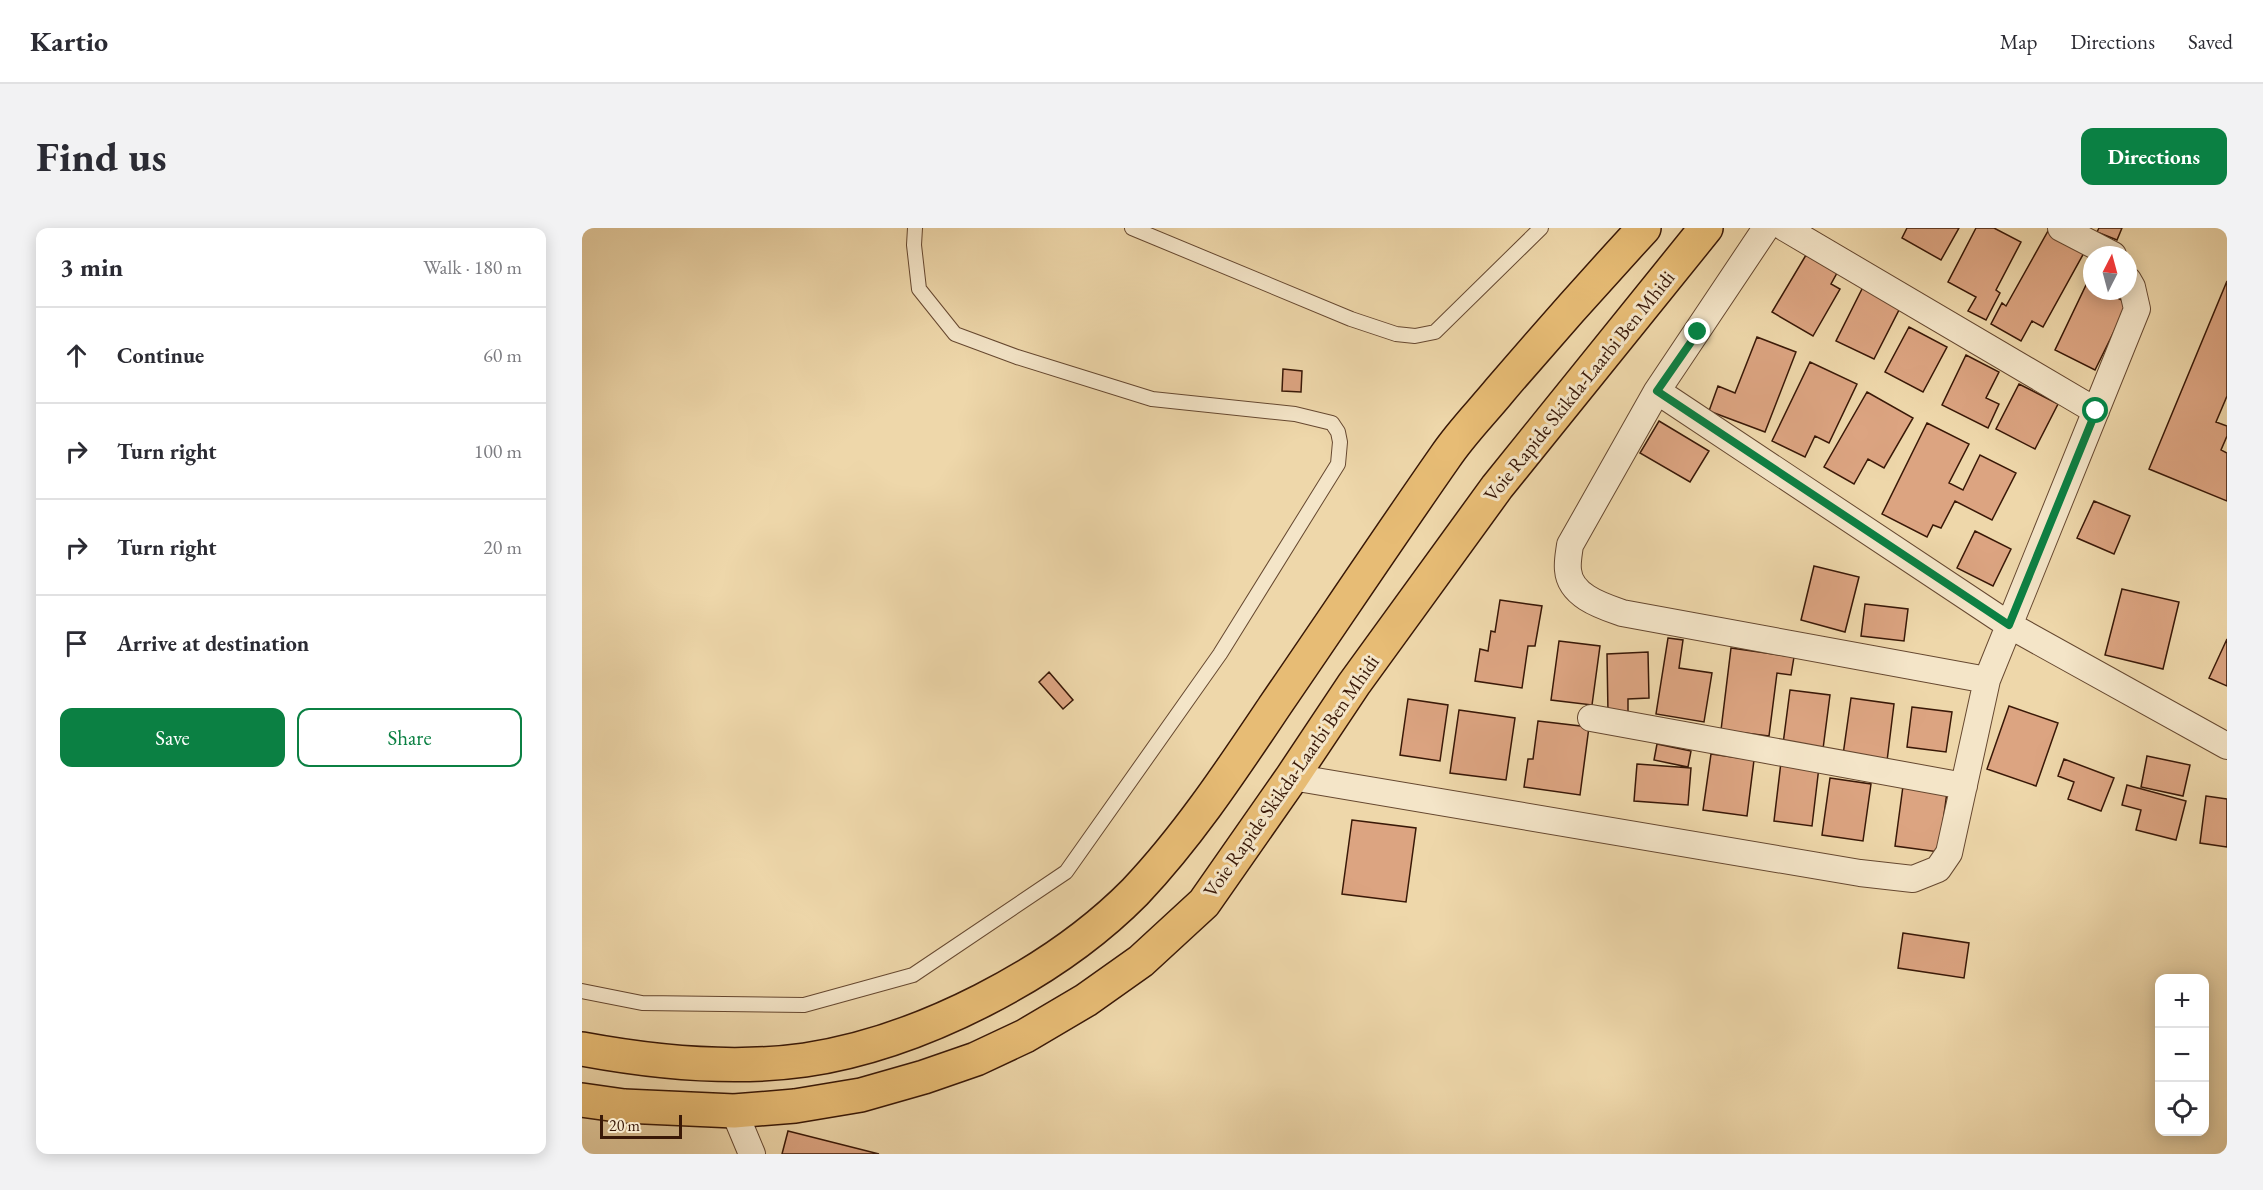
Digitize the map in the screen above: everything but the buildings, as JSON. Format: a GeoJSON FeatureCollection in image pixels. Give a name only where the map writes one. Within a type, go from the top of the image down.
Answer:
{"type":"FeatureCollection","features":[{"type":"Feature","properties":{"kind":"highway"},"geometry":{"type":"LineString","coordinates":[[582,1049],[654,1060],[712,1063],[805,1059],[851,1049],[896,1037],[946,1017],[1032,972],[1095,927],[1133,893],[1178,843],[1231,770],[1448,452],[1644,228]]}},
{"type":"Feature","properties":{"kind":"highway","name":"Voie Rapide Skikda-Laarbi Ben Mhidi"},"geometry":{"type":"LineString","coordinates":[[582,1100],[644,1107],[734,1111],[795,1106],[861,1095],[976,1059],[1025,1036],[1086,1000],[1141,962],[1204,903],[1354,684],[1497,487],[1706,228]]}},
{"type":"Feature","properties":{"kind":"street"},"geometry":{"type":"LineString","coordinates":[[1766,228],[1657,391],[1570,545],[1567,571],[1576,589],[1594,603],[1622,613],[1987,680]]}},
{"type":"Feature","properties":{"kind":"street"},"geometry":{"type":"LineString","coordinates":[[1785,228],[2096,411]]}},
{"type":"Feature","properties":{"kind":"street"},"geometry":{"type":"LineString","coordinates":[[2061,228],[2096,246]]}},
{"type":"Feature","properties":{"kind":"street"},"geometry":{"type":"LineString","coordinates":[[1292,777],[1860,873],[1913,879],[1938,869],[1949,853],[1987,680],[2137,309],[2135,300]]}},
{"type":"Feature","properties":{"kind":"street"},"geometry":{"type":"LineString","coordinates":[[1657,391],[2009,625],[2227,746]]}},
{"type":"Feature","properties":{"kind":"street"},"geometry":{"type":"LineString","coordinates":[[1590,718],[1964,786]]}},
{"type":"Feature","properties":{"kind":"street"},"geometry":{"type":"LineString","coordinates":[[734,1111],[752,1154]]}},
{"type":"Feature","properties":{"kind":"lane"},"geometry":{"type":"LineString","coordinates":[[582,991],[642,1003],[804,1005],[913,975],[1066,872],[1220,654],[1338,464],[1340,442],[1338,432],[1332,423],[1295,414],[1152,399],[1017,357],[955,333],[919,289],[914,245],[915,228]]}},
{"type":"Feature","properties":{"kind":"lane"},"geometry":{"type":"LineString","coordinates":[[1132,228],[1351,319],[1396,334],[1415,336],[1435,332],[1541,228]]}},
{"type":"Feature","properties":{"kind":"route"},"geometry":{"type":"LineString","coordinates":[[1698,332],[1657,391],[2009,625],[2096,411]]}}]}
